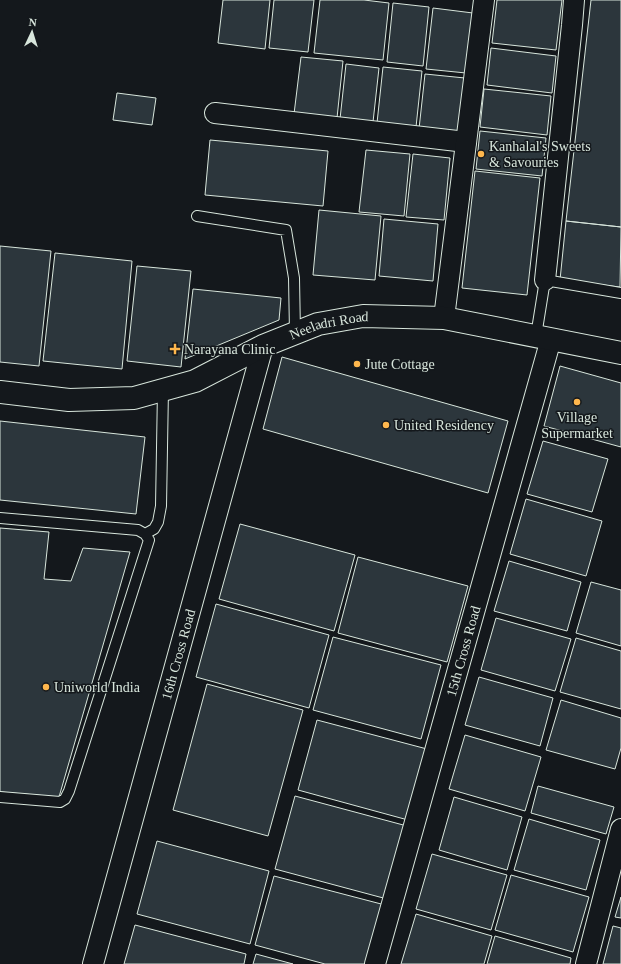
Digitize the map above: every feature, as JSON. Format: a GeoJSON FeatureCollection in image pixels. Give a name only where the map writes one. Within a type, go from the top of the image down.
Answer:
{"type":"FeatureCollection","features":[{"type":"Feature","properties":{"kind":"main road","name":"Neeladri Road"},"geometry":{"type":"LineString","coordinates":[[0,392],[69,400],[134,398],[195,380],[263,346],[318,324],[363,316],[444,318],[621,353]]}},
{"type":"Feature","properties":{"kind":"street"},"geometry":{"type":"LineString","coordinates":[[444,318],[484,0]]}},
{"type":"Feature","properties":{"kind":"street"},"geometry":{"type":"LineString","coordinates":[[545,280],[574,0]]}},
{"type":"Feature","properties":{"kind":"street"},"geometry":{"type":"LineString","coordinates":[[215,114],[466,142]]}},
{"type":"Feature","properties":{"kind":"street","name":"15th Cross Road"},"geometry":{"type":"LineString","coordinates":[[375,964],[543,338]]}},
{"type":"Feature","properties":{"kind":"street","name":"16th Cross Road"},"geometry":{"type":"LineString","coordinates":[[93,964],[263,346]]}},
{"type":"Feature","properties":{"kind":"street"},"geometry":{"type":"LineString","coordinates":[[586,964],[621,829]]}},
{"type":"Feature","properties":{"kind":"lane"},"geometry":{"type":"LineString","coordinates":[[197,216],[286,230],[294,278],[295,333]]}},
{"type":"Feature","properties":{"kind":"lane"},"geometry":{"type":"LineString","coordinates":[[543,338],[545,280],[621,293]]}},
{"type":"Feature","properties":{"kind":"lane"},"geometry":{"type":"LineString","coordinates":[[146,534],[154,529],[158,522],[161,506],[163,389]]}},
{"type":"Feature","properties":{"kind":"lane"},"geometry":{"type":"LineString","coordinates":[[0,518],[138,530],[146,534],[149,540],[69,791],[65,799],[60,802],[0,797]]}},
{"type":"Feature","properties":{"kind":"building"},"geometry":{"type":"Polygon","coordinates":[[[223,0],[270,0],[265,49],[218,43],[223,0]]]}},
{"type":"Feature","properties":{"kind":"building"},"geometry":{"type":"Polygon","coordinates":[[[274,0],[314,0],[308,52],[269,48],[274,0]]]}},
{"type":"Feature","properties":{"kind":"building"},"geometry":{"type":"Polygon","coordinates":[[[320,0],[364,0],[389,3],[383,60],[314,53],[320,0]]]}},
{"type":"Feature","properties":{"kind":"building"},"geometry":{"type":"Polygon","coordinates":[[[497,0],[562,0],[556,50],[492,43],[497,0]]]}},
{"type":"Feature","properties":{"kind":"building"},"geometry":{"type":"Polygon","coordinates":[[[591,0],[621,0],[621,227],[566,221],[591,0]]]}},
{"type":"Feature","properties":{"kind":"building"},"geometry":{"type":"Polygon","coordinates":[[[393,3],[429,7],[423,66],[387,62],[393,3]]]}},
{"type":"Feature","properties":{"kind":"building"},"geometry":{"type":"Polygon","coordinates":[[[433,8],[473,13],[466,73],[426,69],[433,8]]]}},
{"type":"Feature","properties":{"kind":"building"},"geometry":{"type":"Polygon","coordinates":[[[491,48],[556,56],[552,93],[487,85],[491,48]]]}},
{"type":"Feature","properties":{"kind":"building"},"geometry":{"type":"Polygon","coordinates":[[[301,57],[343,61],[337,118],[294,114],[301,57]]]}},
{"type":"Feature","properties":{"kind":"building"},"geometry":{"type":"Polygon","coordinates":[[[346,64],[379,68],[373,122],[340,119],[346,64]]]}},
{"type":"Feature","properties":{"kind":"building"},"geometry":{"type":"Polygon","coordinates":[[[383,67],[422,71],[416,127],[377,123],[383,67]]]}},
{"type":"Feature","properties":{"kind":"building"},"geometry":{"type":"Polygon","coordinates":[[[425,74],[465,78],[459,133],[419,129],[425,74]]]}},
{"type":"Feature","properties":{"kind":"building"},"geometry":{"type":"Polygon","coordinates":[[[484,89],[551,96],[547,135],[480,127],[484,89]]]}},
{"type":"Feature","properties":{"kind":"building"},"geometry":{"type":"Polygon","coordinates":[[[117,93],[156,98],[152,125],[113,120],[117,93]]]}},
{"type":"Feature","properties":{"kind":"building"},"geometry":{"type":"Polygon","coordinates":[[[480,131],[546,138],[542,176],[476,169],[480,131]]]}},
{"type":"Feature","properties":{"kind":"building"},"geometry":{"type":"Polygon","coordinates":[[[210,140],[328,151],[323,206],[205,195],[210,140]]]}},
{"type":"Feature","properties":{"kind":"building"},"geometry":{"type":"Polygon","coordinates":[[[366,150],[410,154],[404,216],[359,212],[366,150]]]}},
{"type":"Feature","properties":{"kind":"building"},"geometry":{"type":"Polygon","coordinates":[[[413,154],[450,158],[444,220],[406,217],[413,154]]]}},
{"type":"Feature","properties":{"kind":"building"},"geometry":{"type":"Polygon","coordinates":[[[475,171],[540,178],[527,295],[462,288],[475,171]]]}},
{"type":"Feature","properties":{"kind":"building"},"geometry":{"type":"Polygon","coordinates":[[[319,210],[381,216],[375,280],[313,275],[319,210]]]}},
{"type":"Feature","properties":{"kind":"building"},"geometry":{"type":"Polygon","coordinates":[[[384,219],[438,224],[433,281],[379,276],[384,219]]]}},
{"type":"Feature","properties":{"kind":"building"},"geometry":{"type":"Polygon","coordinates":[[[566,221],[621,227],[620,287],[560,280],[566,221]]]}},
{"type":"Feature","properties":{"kind":"building"},"geometry":{"type":"Polygon","coordinates":[[[0,246],[51,251],[39,366],[0,362],[0,246]]]}},
{"type":"Feature","properties":{"kind":"building"},"geometry":{"type":"Polygon","coordinates":[[[55,253],[132,261],[122,369],[43,361],[55,253]]]}},
{"type":"Feature","properties":{"kind":"building"},"geometry":{"type":"Polygon","coordinates":[[[137,266],[191,271],[181,367],[127,361],[137,266]]]}},
{"type":"Feature","properties":{"kind":"building"},"geometry":{"type":"Polygon","coordinates":[[[193,289],[281,298],[279,320],[185,359],[193,289]]]}},
{"type":"Feature","properties":{"kind":"building","name":"United Residency"},"geometry":{"type":"Polygon","coordinates":[[[282,357],[508,421],[488,493],[263,429],[282,357]]]}},
{"type":"Feature","properties":{"kind":"building"},"geometry":{"type":"Polygon","coordinates":[[[560,366],[621,383],[621,447],[544,426],[560,366]]]}},
{"type":"Feature","properties":{"kind":"building"},"geometry":{"type":"Polygon","coordinates":[[[0,421],[145,437],[136,514],[0,500],[0,421]]]}},
{"type":"Feature","properties":{"kind":"building"},"geometry":{"type":"Polygon","coordinates":[[[543,441],[608,459],[592,512],[527,494],[543,441]]]}},
{"type":"Feature","properties":{"kind":"building"},"geometry":{"type":"Polygon","coordinates":[[[526,499],[602,521],[586,576],[510,554],[526,499]]]}},
{"type":"Feature","properties":{"kind":"building"},"geometry":{"type":"Polygon","coordinates":[[[240,524],[355,555],[334,631],[219,599],[240,524]]]}},
{"type":"Feature","properties":{"kind":"building","name":"Uniworld India"},"geometry":{"type":"Polygon","coordinates":[[[0,528],[49,532],[44,579],[71,581],[83,548],[130,552],[59,797],[0,792],[0,528]]]}},
{"type":"Feature","properties":{"kind":"building"},"geometry":{"type":"Polygon","coordinates":[[[358,557],[468,586],[447,662],[338,633],[358,557]]]}},
{"type":"Feature","properties":{"kind":"building"},"geometry":{"type":"Polygon","coordinates":[[[509,561],[581,582],[567,631],[494,611],[509,561]]]}},
{"type":"Feature","properties":{"kind":"building"},"geometry":{"type":"Polygon","coordinates":[[[591,582],[621,590],[621,646],[576,633],[591,582]]]}},
{"type":"Feature","properties":{"kind":"building"},"geometry":{"type":"Polygon","coordinates":[[[216,604],[329,635],[309,708],[196,677],[216,604]]]}},
{"type":"Feature","properties":{"kind":"building"},"geometry":{"type":"Polygon","coordinates":[[[496,618],[571,639],[555,691],[481,670],[496,618]]]}},
{"type":"Feature","properties":{"kind":"building"},"geometry":{"type":"Polygon","coordinates":[[[333,637],[441,665],[421,739],[313,710],[333,637]]]}},
{"type":"Feature","properties":{"kind":"building"},"geometry":{"type":"Polygon","coordinates":[[[576,638],[621,651],[621,709],[560,692],[576,638]]]}},
{"type":"Feature","properties":{"kind":"building"},"geometry":{"type":"Polygon","coordinates":[[[479,677],[553,698],[540,746],[465,725],[479,677]]]}},
{"type":"Feature","properties":{"kind":"building"},"geometry":{"type":"Polygon","coordinates":[[[207,684],[303,710],[268,836],[173,810],[207,684]]]}},
{"type":"Feature","properties":{"kind":"building"},"geometry":{"type":"Polygon","coordinates":[[[561,700],[621,718],[621,748],[615,769],[546,750],[561,700]]]}},
{"type":"Feature","properties":{"kind":"building"},"geometry":{"type":"Polygon","coordinates":[[[317,720],[427,749],[408,820],[298,790],[317,720]]]}},
{"type":"Feature","properties":{"kind":"building"},"geometry":{"type":"Polygon","coordinates":[[[465,735],[541,757],[525,811],[449,789],[465,735]]]}},
{"type":"Feature","properties":{"kind":"building"},"geometry":{"type":"Polygon","coordinates":[[[538,786],[614,807],[606,834],[531,813],[538,786]]]}},
{"type":"Feature","properties":{"kind":"building"},"geometry":{"type":"Polygon","coordinates":[[[295,796],[407,826],[387,899],[275,869],[295,796]]]}},
{"type":"Feature","properties":{"kind":"building"},"geometry":{"type":"Polygon","coordinates":[[[454,797],[522,817],[507,870],[439,850],[454,797]]]}},
{"type":"Feature","properties":{"kind":"building"},"geometry":{"type":"Polygon","coordinates":[[[529,819],[600,840],[586,890],[514,870],[529,819]]]}},
{"type":"Feature","properties":{"kind":"building"},"geometry":{"type":"Polygon","coordinates":[[[157,841],[269,871],[250,944],[137,914],[157,841]]]}},
{"type":"Feature","properties":{"kind":"building"},"geometry":{"type":"Polygon","coordinates":[[[432,854],[507,875],[491,930],[416,909],[432,854]]]}},
{"type":"Feature","properties":{"kind":"building"},"geometry":{"type":"Polygon","coordinates":[[[511,875],[589,897],[573,952],[495,930],[511,875]]]}},
{"type":"Feature","properties":{"kind":"building"},"geometry":{"type":"Polygon","coordinates":[[[274,876],[385,905],[369,964],[325,964],[255,945],[274,876]]]}},
{"type":"Feature","properties":{"kind":"building"},"geometry":{"type":"Polygon","coordinates":[[[621,897],[621,918],[615,917],[621,897]]]}},
{"type":"Feature","properties":{"kind":"building"},"geometry":{"type":"Polygon","coordinates":[[[416,914],[492,936],[484,964],[401,964],[416,914]]]}},
{"type":"Feature","properties":{"kind":"building"},"geometry":{"type":"Polygon","coordinates":[[[135,925],[246,954],[244,964],[124,964],[135,925]]]}},
{"type":"Feature","properties":{"kind":"building"},"geometry":{"type":"Polygon","coordinates":[[[613,926],[621,928],[621,964],[603,964],[613,926]]]}},
{"type":"Feature","properties":{"kind":"building"},"geometry":{"type":"Polygon","coordinates":[[[495,936],[571,958],[570,964],[487,964],[495,936]]]}},
{"type":"Feature","properties":{"kind":"building"},"geometry":{"type":"Polygon","coordinates":[[[256,954],[293,964],[253,964],[256,954]]]}},
{"type":"Feature","properties":{"kind":"place","name":"Kanhalal's Sweets & Savouries"},"geometry":{"type":"Point","coordinates":[481,154]}},
{"type":"Feature","properties":{"kind":"place","name":"Narayana Clinic"},"geometry":{"type":"Point","coordinates":[175,349]}},
{"type":"Feature","properties":{"kind":"place","name":"Jute Cottage"},"geometry":{"type":"Point","coordinates":[357,364]}},
{"type":"Feature","properties":{"kind":"place","name":"Village Supermarket"},"geometry":{"type":"Point","coordinates":[577,402]}},
{"type":"Feature","properties":{"kind":"place","name":"United Residency"},"geometry":{"type":"Point","coordinates":[386,425]}},
{"type":"Feature","properties":{"kind":"place","name":"Uniworld India"},"geometry":{"type":"Point","coordinates":[46,687]}}]}
